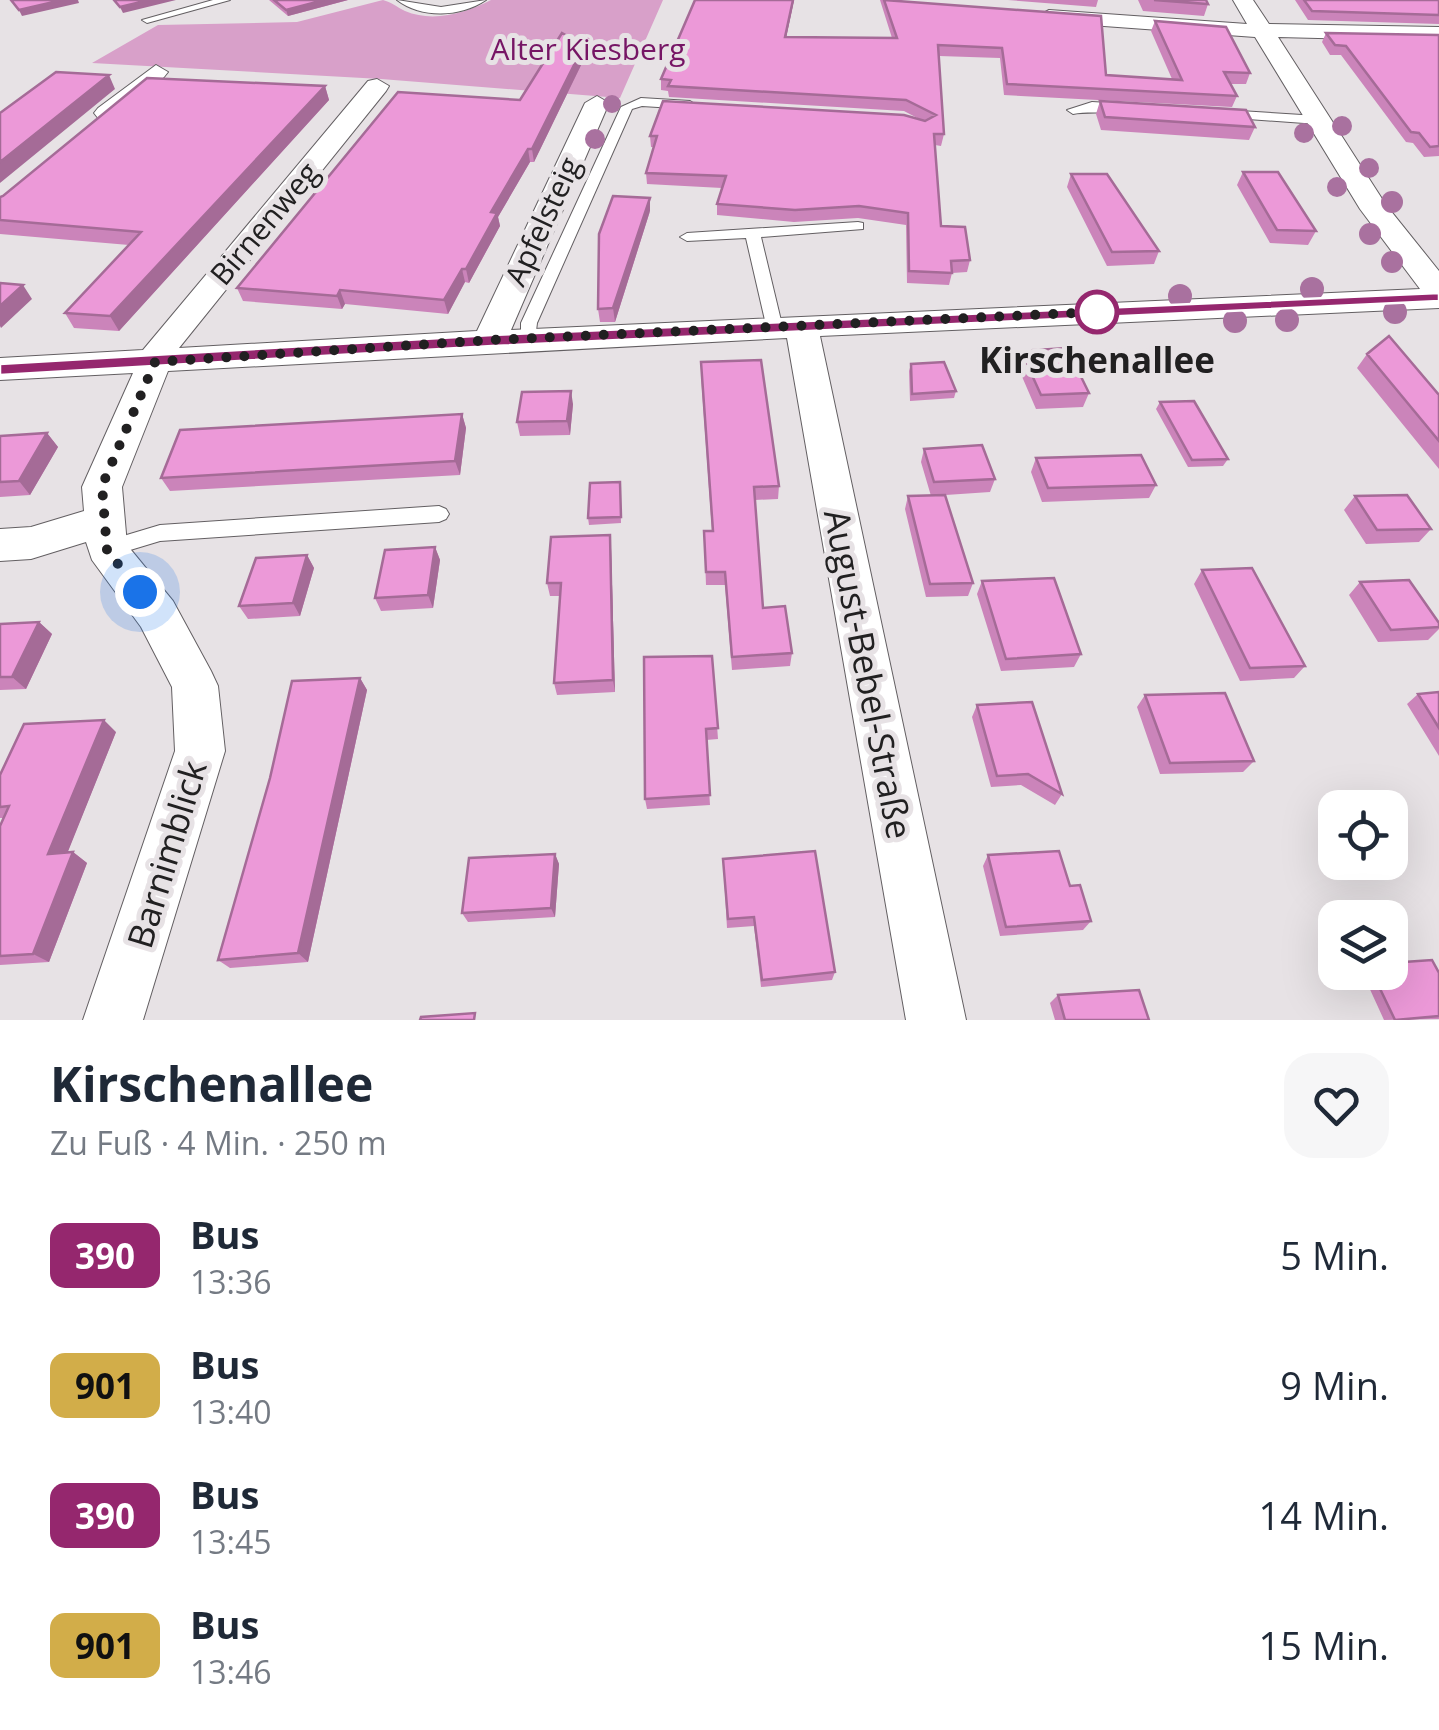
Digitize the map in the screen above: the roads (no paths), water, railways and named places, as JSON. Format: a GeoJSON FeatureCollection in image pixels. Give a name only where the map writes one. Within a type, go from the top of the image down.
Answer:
{"type":"FeatureCollection","features":[{"type":"Feature","properties":{"kind":"street"},"geometry":{"type":"LineString","coordinates":[[1244,0],[1374,210],[1439,295]]}},
{"type":"Feature","properties":{"kind":"street"},"geometry":{"type":"LineString","coordinates":[[1023,14],[1263,31],[1439,34]]}},
{"type":"Feature","properties":{"kind":"street"},"geometry":{"type":"LineString","coordinates":[[91,126],[156,72]]}},
{"type":"Feature","properties":{"kind":"street","name":"Birnenweg"},"geometry":{"type":"LineString","coordinates":[[155,362],[161,347],[377,86]]}},
{"type":"Feature","properties":{"kind":"street","name":"Apfelsteig"},"geometry":{"type":"LineString","coordinates":[[492,340],[495,323],[597,103]]}},
{"type":"Feature","properties":{"kind":"street"},"geometry":{"type":"LineString","coordinates":[[0,370],[492,340],[1439,295]]}},
{"type":"Feature","properties":{"kind":"street","name":"August-Bebel-Straße"},"geometry":{"type":"LineString","coordinates":[[789,328],[936,1020]]}},
{"type":"Feature","properties":{"kind":"street"},"geometry":{"type":"LineString","coordinates":[[0,545],[106,535],[102,486],[155,362]]}},
{"type":"Feature","properties":{"kind":"street","name":"Barnimblick"},"geometry":{"type":"LineString","coordinates":[[106,535],[157,614],[196,686],[200,751],[113,1020]]}},
{"type":"Feature","properties":{"kind":"lane"},"geometry":{"type":"LineString","coordinates":[[147,20],[225,0]]}},
{"type":"Feature","properties":{"kind":"lane"},"geometry":{"type":"LineString","coordinates":[[402,0],[417,10],[462,7],[481,0]]}},
{"type":"Feature","properties":{"kind":"lane"},"geometry":{"type":"LineString","coordinates":[[527,339],[529,323],[626,107],[641,102],[716,106]]}},
{"type":"Feature","properties":{"kind":"lane"},"geometry":{"type":"LineString","coordinates":[[1073,110],[1092,106],[1148,109]]}},
{"type":"Feature","properties":{"kind":"lane"},"geometry":{"type":"LineString","coordinates":[[1205,113],[1318,120]]}},
{"type":"Feature","properties":{"kind":"lane"},"geometry":{"type":"LineString","coordinates":[[687,238],[858,226]]}},
{"type":"Feature","properties":{"kind":"lane"},"geometry":{"type":"LineString","coordinates":[[753,234],[789,328]]}},
{"type":"Feature","properties":{"kind":"lane"},"geometry":{"type":"LineString","coordinates":[[106,535],[438,514]]}},
{"type":"Feature","properties":{"kind":"place","name":"Kirschenallee"},"geometry":{"type":"Point","coordinates":[1097,312]}},
{"type":"Feature","properties":{"kind":"park label","name":"Alter Kiesberg"},"geometry":{"type":"Point","coordinates":[588,48]}}]}
